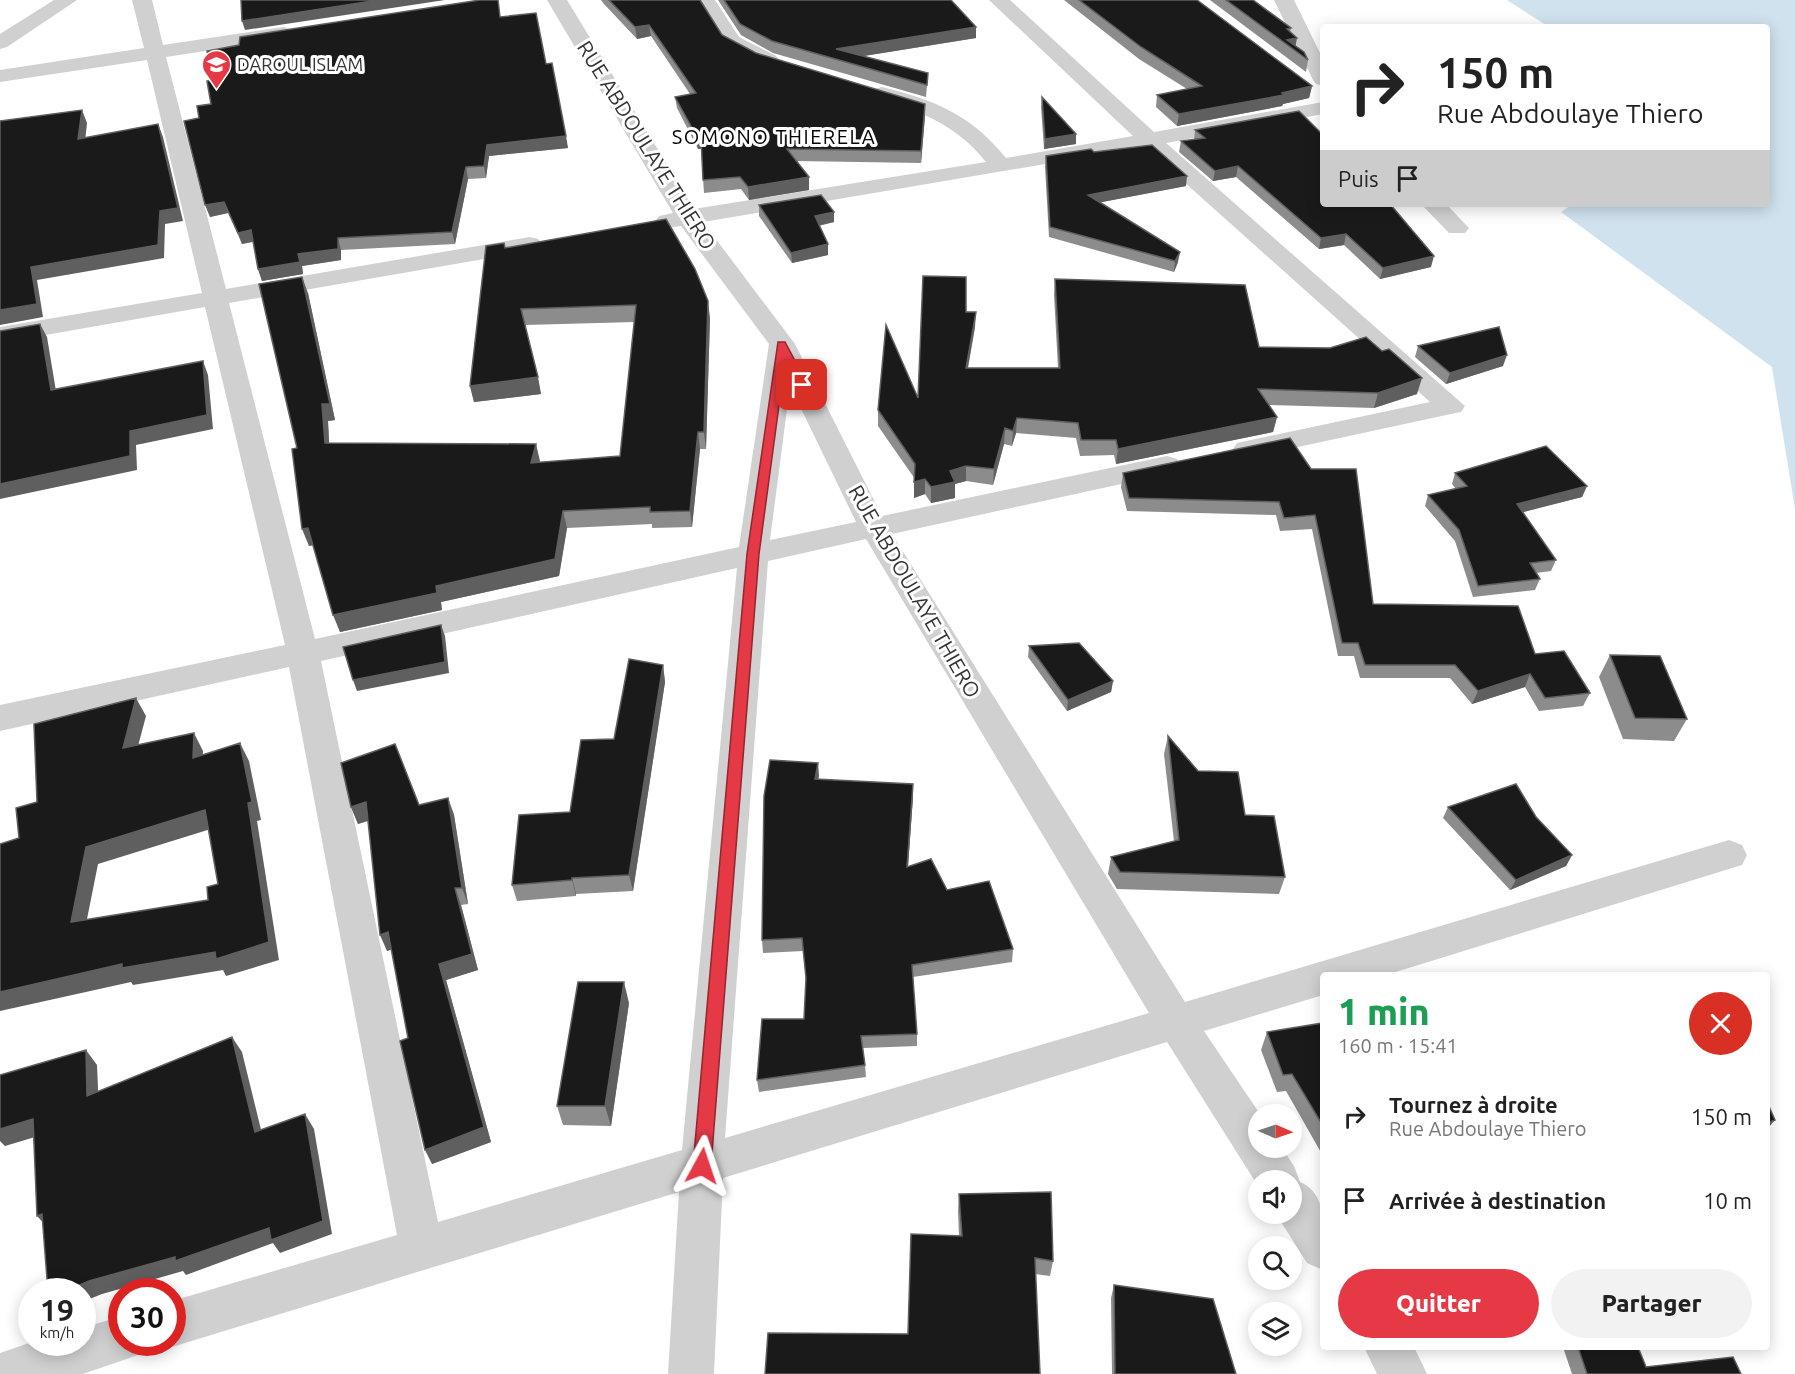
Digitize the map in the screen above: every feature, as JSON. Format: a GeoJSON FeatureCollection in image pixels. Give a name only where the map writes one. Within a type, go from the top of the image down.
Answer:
{"type":"FeatureCollection","features":[{"type":"Feature","properties":{"kind":"street"},"geometry":{"type":"LineString","coordinates":[[0,43],[67,0]]}},
{"type":"Feature","properties":{"kind":"street"},"geometry":{"type":"LineString","coordinates":[[142,0],[303,654],[422,1250]]}},
{"type":"Feature","properties":{"kind":"street","name":"RUE ABDOULAYE THIERO"},"geometry":{"type":"LineString","coordinates":[[557,0],[687,217],[782,344],[873,527],[1176,1022],[1272,1170]]}},
{"type":"Feature","properties":{"kind":"street"},"geometry":{"type":"LineString","coordinates":[[705,0],[732,41],[765,59],[788,65]]}},
{"type":"Feature","properties":{"kind":"street"},"geometry":{"type":"LineString","coordinates":[[0,718],[303,654],[873,527],[1451,406],[1148,138],[999,0]]}},
{"type":"Feature","properties":{"kind":"street"},"geometry":{"type":"LineString","coordinates":[[1284,0],[1314,82]]}},
{"type":"Feature","properties":{"kind":"street"},"geometry":{"type":"LineString","coordinates":[[0,76],[297,31]]}},
{"type":"Feature","properties":{"kind":"street"},"geometry":{"type":"LineString","coordinates":[[857,86],[938,110],[956,119],[979,137],[1001,166]]}},
{"type":"Feature","properties":{"kind":"street"},"geometry":{"type":"LineString","coordinates":[[640,225],[1001,166],[1320,109]]}},
{"type":"Feature","properties":{"kind":"street"},"geometry":{"type":"LineString","coordinates":[[1436,207],[1457,228]]}},
{"type":"Feature","properties":{"kind":"street"},"geometry":{"type":"LineString","coordinates":[[0,335],[557,239]]}},
{"type":"Feature","properties":{"kind":"street"},"geometry":{"type":"LineString","coordinates":[[691,1374],[702,1166],[753,554],[782,344]]}},
{"type":"Feature","properties":{"kind":"street"},"geometry":{"type":"LineString","coordinates":[[1341,972],[1729,855]]}},
{"type":"Feature","properties":{"kind":"street"},"geometry":{"type":"LineString","coordinates":[[186,1320],[1320,979]]}},
{"type":"Feature","properties":{"kind":"street"},"geometry":{"type":"LineString","coordinates":[[1302,1215],[1320,1243]]}},
{"type":"Feature","properties":{"kind":"street"},"geometry":{"type":"LineString","coordinates":[[5,1374],[108,1343]]}},
{"type":"Feature","properties":{"kind":"street"},"geometry":{"type":"LineString","coordinates":[[1389,1350],[1404,1374]]}},
{"type":"Feature","properties":{"kind":"water"},"geometry":{"type":"Polygon","coordinates":[[[1507,0],[1795,0],[1795,509],[1772,367],[1561,212],[1568,207],[1770,207],[1770,24],[1544,24],[1507,0]]]}},
{"type":"Feature","properties":{"kind":"building"},"geometry":{"type":"Polygon","coordinates":[[[241,0],[379,0],[242,21],[241,0]]]}},
{"type":"Feature","properties":{"kind":"building"},"geometry":{"type":"Polygon","coordinates":[[[480,0],[498,0],[500,17],[536,13],[546,64],[552,63],[566,136],[487,145],[484,166],[466,167],[452,232],[338,238],[338,249],[298,254],[300,262],[258,269],[251,230],[238,233],[224,202],[205,205],[184,121],[199,118],[197,106],[211,104],[207,81],[213,80],[207,51],[239,45],[240,37],[480,0]]]}},
{"type":"Feature","properties":{"kind":"building"},"geometry":{"type":"Polygon","coordinates":[[[609,0],[700,0],[722,35],[756,53],[925,104],[921,151],[787,149],[809,177],[748,187],[740,177],[703,180],[701,136],[697,137],[675,97],[696,93],[649,25],[635,27],[609,0]]]}},
{"type":"Feature","properties":{"kind":"building"},"geometry":{"type":"Polygon","coordinates":[[[724,0],[951,0],[976,27],[836,49],[928,73],[927,85],[772,41],[740,24],[724,0]]]}},
{"type":"Feature","properties":{"kind":"building"},"geometry":{"type":"Polygon","coordinates":[[[1079,0],[1197,0],[1312,86],[1282,93],[1284,95],[1179,114],[1157,95],[1202,86],[1141,47],[1079,0]]]}},
{"type":"Feature","properties":{"kind":"building"},"geometry":{"type":"Polygon","coordinates":[[[1226,0],[1253,0],[1291,28],[1287,29],[1297,38],[1287,40],[1304,52],[1308,60],[1226,0]]]}},
{"type":"Feature","properties":{"kind":"building"},"geometry":{"type":"Polygon","coordinates":[[[1042,97],[1076,134],[1045,139],[1042,97]]]}},
{"type":"Feature","properties":{"kind":"building"},"geometry":{"type":"Polygon","coordinates":[[[82,110],[78,139],[158,124],[178,208],[160,211],[158,245],[31,267],[37,304],[0,310],[0,121],[82,110]]]}},
{"type":"Feature","properties":{"kind":"building"},"geometry":{"type":"Polygon","coordinates":[[[1299,111],[1320,132],[1320,207],[1393,207],[1434,256],[1383,268],[1346,234],[1321,238],[1238,166],[1215,171],[1181,141],[1205,138],[1195,130],[1299,111]]]}},
{"type":"Feature","properties":{"kind":"building"},"geometry":{"type":"Polygon","coordinates":[[[1152,145],[1187,176],[1088,195],[1180,252],[1175,261],[1050,227],[1046,156],[1091,149],[1094,152],[1152,145]]]}},
{"type":"Feature","properties":{"kind":"building"},"geometry":{"type":"Polygon","coordinates":[[[821,195],[834,212],[815,216],[828,244],[791,253],[759,205],[821,195]]]}},
{"type":"Feature","properties":{"kind":"building"},"geometry":{"type":"Polygon","coordinates":[[[666,219],[695,269],[708,301],[704,432],[698,432],[690,511],[650,512],[650,507],[563,511],[555,559],[436,586],[437,593],[333,615],[308,528],[302,529],[292,449],[297,448],[259,284],[302,277],[330,404],[322,404],[325,443],[536,444],[531,463],[620,456],[636,305],[521,309],[538,377],[470,386],[486,246],[504,243],[505,248],[666,219]]]}},
{"type":"Feature","properties":{"kind":"building"},"geometry":{"type":"Polygon","coordinates":[[[923,276],[966,277],[966,312],[976,312],[966,368],[1060,368],[1055,279],[1245,285],[1259,347],[1330,348],[1366,337],[1382,351],[1389,349],[1422,378],[1378,393],[1258,389],[1277,417],[1118,449],[1116,440],[1081,440],[1078,423],[1017,418],[1013,431],[1005,428],[994,469],[966,466],[950,471],[955,482],[931,487],[925,479],[914,482],[915,464],[878,410],[886,325],[918,398],[923,276]]]}},
{"type":"Feature","properties":{"kind":"building"},"geometry":{"type":"Polygon","coordinates":[[[40,324],[51,390],[203,361],[207,415],[130,431],[130,456],[0,484],[0,331],[40,324]]]}},
{"type":"Feature","properties":{"kind":"building"},"geometry":{"type":"Polygon","coordinates":[[[1499,327],[1507,355],[1450,373],[1418,346],[1499,327]]]}},
{"type":"Feature","properties":{"kind":"building"},"geometry":{"type":"Polygon","coordinates":[[[1290,438],[1311,469],[1356,469],[1373,604],[1518,606],[1535,654],[1564,651],[1590,693],[1545,698],[1530,674],[1478,691],[1455,665],[1365,665],[1358,643],[1342,643],[1315,515],[1284,518],[1279,502],[1129,498],[1123,473],[1290,438]]]}},
{"type":"Feature","properties":{"kind":"building"},"geometry":{"type":"Polygon","coordinates":[[[1546,446],[1587,486],[1517,504],[1556,560],[1530,563],[1540,579],[1478,586],[1459,530],[1428,495],[1467,486],[1455,473],[1546,446]]]}},
{"type":"Feature","properties":{"kind":"building"},"geometry":{"type":"Polygon","coordinates":[[[441,625],[445,662],[353,680],[343,647],[441,625]]]}},
{"type":"Feature","properties":{"kind":"building"},"geometry":{"type":"Polygon","coordinates":[[[1079,643],[1113,681],[1068,700],[1029,646],[1079,643]]]}},
{"type":"Feature","properties":{"kind":"building"},"geometry":{"type":"Polygon","coordinates":[[[1610,655],[1660,656],[1687,719],[1635,718],[1610,655]]]}},
{"type":"Feature","properties":{"kind":"building"},"geometry":{"type":"Polygon","coordinates":[[[629,659],[663,665],[629,875],[572,878],[572,880],[512,885],[519,815],[570,812],[581,740],[614,739],[629,659]]]}},
{"type":"Feature","properties":{"kind":"building"},"geometry":{"type":"Polygon","coordinates":[[[136,698],[123,748],[194,733],[193,758],[240,743],[252,802],[248,803],[269,942],[216,959],[215,952],[122,968],[122,964],[0,992],[0,844],[19,838],[16,808],[37,802],[34,724],[136,698]],[[205,810],[86,847],[71,922],[208,900],[207,887],[218,884],[205,810]]]}},
{"type":"Feature","properties":{"kind":"building"},"geometry":{"type":"Polygon","coordinates":[[[1168,736],[1198,771],[1238,772],[1245,815],[1274,816],[1285,877],[1120,872],[1111,857],[1179,840],[1168,736]]]}},
{"type":"Feature","properties":{"kind":"building"},"geometry":{"type":"Polygon","coordinates":[[[395,744],[419,805],[448,798],[462,888],[455,888],[472,954],[439,964],[484,1127],[425,1150],[400,1041],[408,1038],[388,932],[380,935],[366,802],[351,807],[341,763],[395,744]]]}},
{"type":"Feature","properties":{"kind":"building"},"geometry":{"type":"Polygon","coordinates":[[[770,760],[818,763],[815,779],[913,784],[907,867],[931,859],[947,890],[989,881],[1013,949],[912,965],[917,1034],[861,1036],[865,1065],[757,1080],[762,1019],[804,1019],[806,978],[802,938],[762,940],[764,796],[770,760]]]}},
{"type":"Feature","properties":{"kind":"building"},"geometry":{"type":"Polygon","coordinates":[[[1516,784],[1536,817],[1572,855],[1516,880],[1448,807],[1516,784]]]}},
{"type":"Feature","properties":{"kind":"building"},"geometry":{"type":"Polygon","coordinates":[[[578,982],[624,982],[605,1106],[557,1106],[578,982]]]}},
{"type":"Feature","properties":{"kind":"building"},"geometry":{"type":"Polygon","coordinates":[[[1320,1023],[1320,1121],[1292,1074],[1283,1075],[1267,1032],[1320,1023]]]}},
{"type":"Feature","properties":{"kind":"building"},"geometry":{"type":"Polygon","coordinates":[[[232,1037],[255,1132],[305,1114],[323,1221],[271,1240],[269,1228],[175,1261],[175,1257],[96,1279],[47,1278],[42,1214],[37,1216],[33,1119],[0,1129],[0,1075],[86,1050],[87,1096],[232,1037]]]}},
{"type":"Feature","properties":{"kind":"building"},"geometry":{"type":"Polygon","coordinates":[[[1770,1109],[1775,1120],[1770,1122],[1770,1109]]]}},
{"type":"Feature","properties":{"kind":"building"},"geometry":{"type":"Polygon","coordinates":[[[1051,1192],[1053,1261],[1035,1258],[1040,1374],[765,1374],[768,1333],[908,1334],[911,1234],[962,1236],[959,1194],[1051,1192]]]}},
{"type":"Feature","properties":{"kind":"building"},"geometry":{"type":"Polygon","coordinates":[[[1114,1285],[1213,1299],[1236,1374],[1115,1374],[1114,1285]]]}},
{"type":"Feature","properties":{"kind":"building"},"geometry":{"type":"Polygon","coordinates":[[[1579,1350],[1639,1350],[1646,1367],[1733,1357],[1741,1374],[1587,1374],[1579,1350]]]}},
{"type":"Feature","properties":{"kind":"place","name":"DAROUL ISLAM"},"geometry":{"type":"Point","coordinates":[216,90]}},
{"type":"Feature","properties":{"kind":"district","name":"SOMONO THIERELA"},"geometry":{"type":"Point","coordinates":[774,136]}},
{"type":"Feature","properties":{"kind":"route"},"geometry":{"type":"LineString","coordinates":[[702,1166],[753,554],[782,344],[802,385]]}}]}
